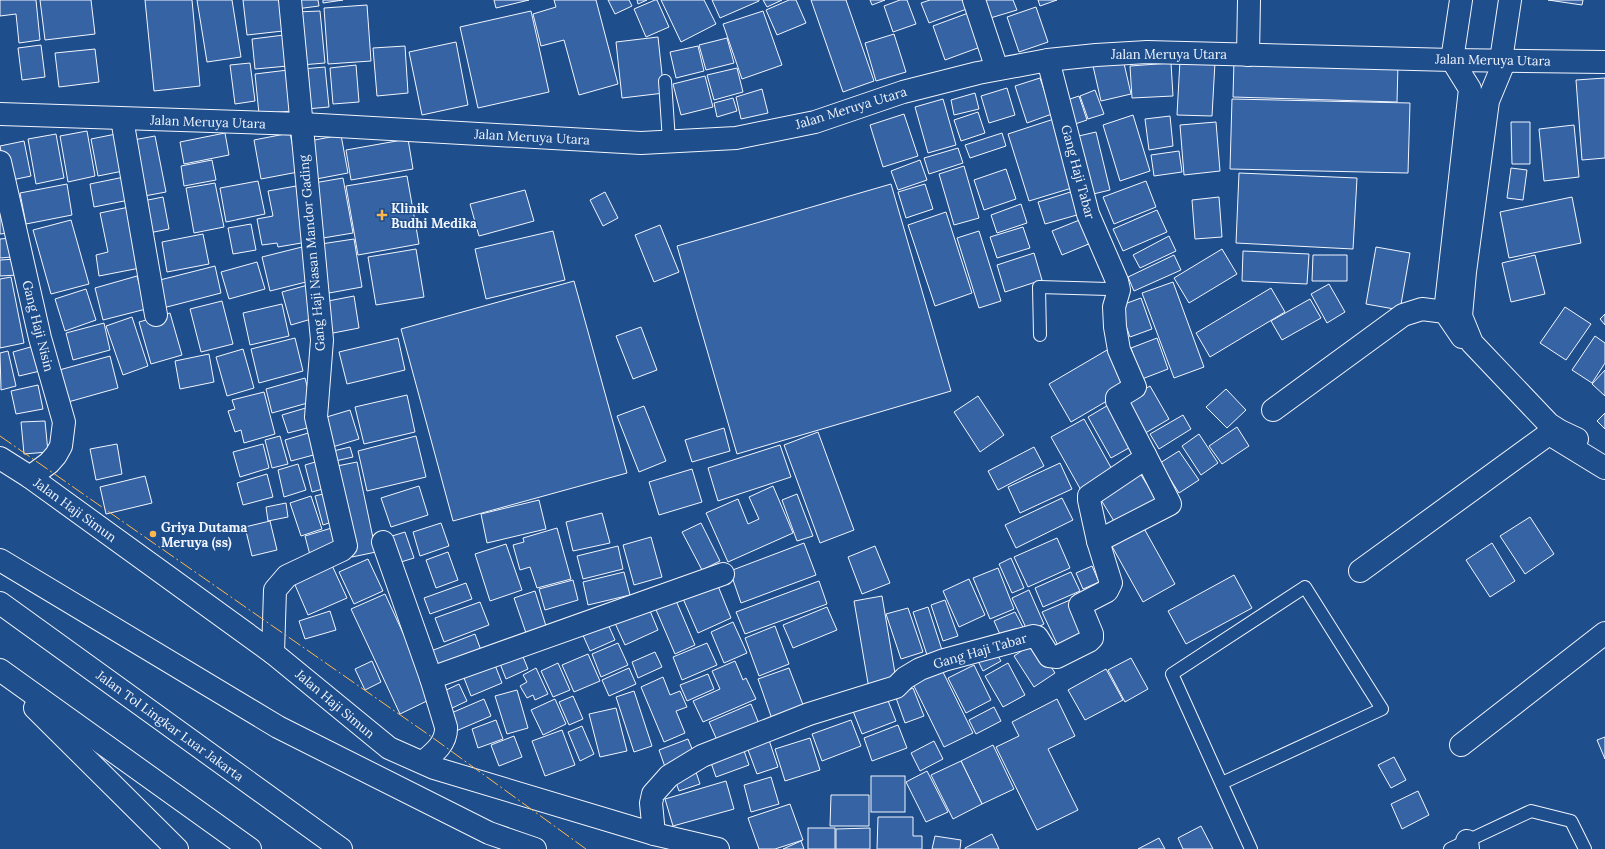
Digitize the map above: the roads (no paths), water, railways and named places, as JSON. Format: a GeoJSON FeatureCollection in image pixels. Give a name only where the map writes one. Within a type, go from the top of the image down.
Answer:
{"type":"FeatureCollection","features":[{"type":"Feature","properties":{"kind":"main road","name":"Gang Haji Nasan Mandor Gading"},"geometry":{"type":"LineString","coordinates":[[273,653],[275,590],[287,576],[342,550],[346,546],[316,417],[322,340],[290,0]]}},
{"type":"Feature","properties":{"kind":"main road"},"geometry":{"type":"LineString","coordinates":[[974,0],[997,69]]}},
{"type":"Feature","properties":{"kind":"main road"},"geometry":{"type":"LineString","coordinates":[[1248,55],[1249,0]]}},
{"type":"Feature","properties":{"kind":"main road"},"geometry":{"type":"LineString","coordinates":[[1461,0],[1452,60],[1470,89],[1444,312],[1477,358],[1550,433],[1605,468]]}},
{"type":"Feature","properties":{"kind":"main road"},"geometry":{"type":"LineString","coordinates":[[1510,0],[1503,60],[1488,101],[1465,272],[1461,316],[1472,343],[1549,424],[1578,439]]}},
{"type":"Feature","properties":{"kind":"main road","name":"Jalan Meruya Utara"},"geometry":{"type":"LineString","coordinates":[[0,114],[302,124],[641,143],[736,138],[815,122],[903,92],[997,69],[1048,60],[1147,52],[1452,60],[1605,62]]}},
{"type":"Feature","properties":{"kind":"main road","name":"Gang Haji Tabar"},"geometry":{"type":"LineString","coordinates":[[1048,60],[1088,214],[1117,281]]}},
{"type":"Feature","properties":{"kind":"main road"},"geometry":{"type":"LineString","coordinates":[[1470,89],[1503,60]]}},
{"type":"Feature","properties":{"kind":"main road"},"geometry":{"type":"LineString","coordinates":[[122,119],[156,315]]}},
{"type":"Feature","properties":{"kind":"main road","name":"Gang Haji Nisin"},"geometry":{"type":"LineString","coordinates":[[0,162],[40,338],[64,422],[61,446],[56,455],[49,463],[30,477]]}},
{"type":"Feature","properties":{"kind":"main road"},"geometry":{"type":"LineString","coordinates":[[1098,541],[1170,504],[1116,401],[1117,398],[1140,386],[1119,350],[1115,328],[1114,308],[1119,290],[1117,281]]}},
{"type":"Feature","properties":{"kind":"main road"},"geometry":{"type":"LineString","coordinates":[[1273,410],[1402,315],[1422,310],[1444,312]]}},
{"type":"Feature","properties":{"kind":"main road"},"geometry":{"type":"LineString","coordinates":[[1360,571],[1550,433]]}},
{"type":"Feature","properties":{"kind":"main road","name":"Gang Haji Tabar"},"geometry":{"type":"LineString","coordinates":[[654,834],[651,803],[654,794],[669,776],[702,756],[809,714],[896,688],[905,678],[920,669],[944,660],[1034,636],[1037,637],[1049,656],[1054,657],[1057,657],[1089,641],[1092,638],[1092,634],[1080,605],[1107,591],[1111,583],[1098,541],[1088,500],[1089,496],[1144,459],[1145,456]]}},
{"type":"Feature","properties":{"kind":"main road","name":"Jalan Haji Simun"},"geometry":{"type":"LineString","coordinates":[[0,458],[30,477],[273,653],[389,748],[434,768],[654,834],[718,849]]}},
{"type":"Feature","properties":{"kind":"main road"},"geometry":{"type":"LineString","coordinates":[[383,542],[431,678],[446,727],[446,734],[440,746],[423,762]]}},
{"type":"Feature","properties":{"kind":"main road"},"geometry":{"type":"LineString","coordinates":[[0,560],[278,727],[489,833],[535,849]]}},
{"type":"Feature","properties":{"kind":"main road"},"geometry":{"type":"LineString","coordinates":[[431,678],[723,574]]}},
{"type":"Feature","properties":{"kind":"main road","name":"Jalan Tol Lingkar Luar Jakarta"},"geometry":{"type":"LineString","coordinates":[[0,603],[341,849]]}},
{"type":"Feature","properties":{"kind":"main road"},"geometry":{"type":"LineString","coordinates":[[1461,745],[1605,633]]}},
{"type":"Feature","properties":{"kind":"main road"},"geometry":{"type":"LineString","coordinates":[[0,670],[250,849]]}},
{"type":"Feature","properties":{"kind":"main road"},"geometry":{"type":"LineString","coordinates":[[0,674],[177,849]]}},
{"type":"Feature","properties":{"kind":"lane"},"geometry":{"type":"LineString","coordinates":[[665,81],[669,141]]}},
{"type":"Feature","properties":{"kind":"lane"},"geometry":{"type":"LineString","coordinates":[[1040,335],[1039,287],[1108,289],[1117,281]]}},
{"type":"Feature","properties":{"kind":"lane"},"geometry":{"type":"LineString","coordinates":[[1222,783],[1382,709],[1305,587],[1172,674],[1251,849]]}},
{"type":"Feature","properties":{"kind":"lane"},"geometry":{"type":"LineString","coordinates":[[1462,846],[1531,811],[1571,821],[1585,849]]}},
{"type":"Feature","properties":{"kind":"place","name":"Klinik Budhi Medika"},"geometry":{"type":"Point","coordinates":[382,215]}},
{"type":"Feature","properties":{"kind":"place","name":"Griya Dutama Meruya (ss)"},"geometry":{"type":"Point","coordinates":[153,534]}}]}
